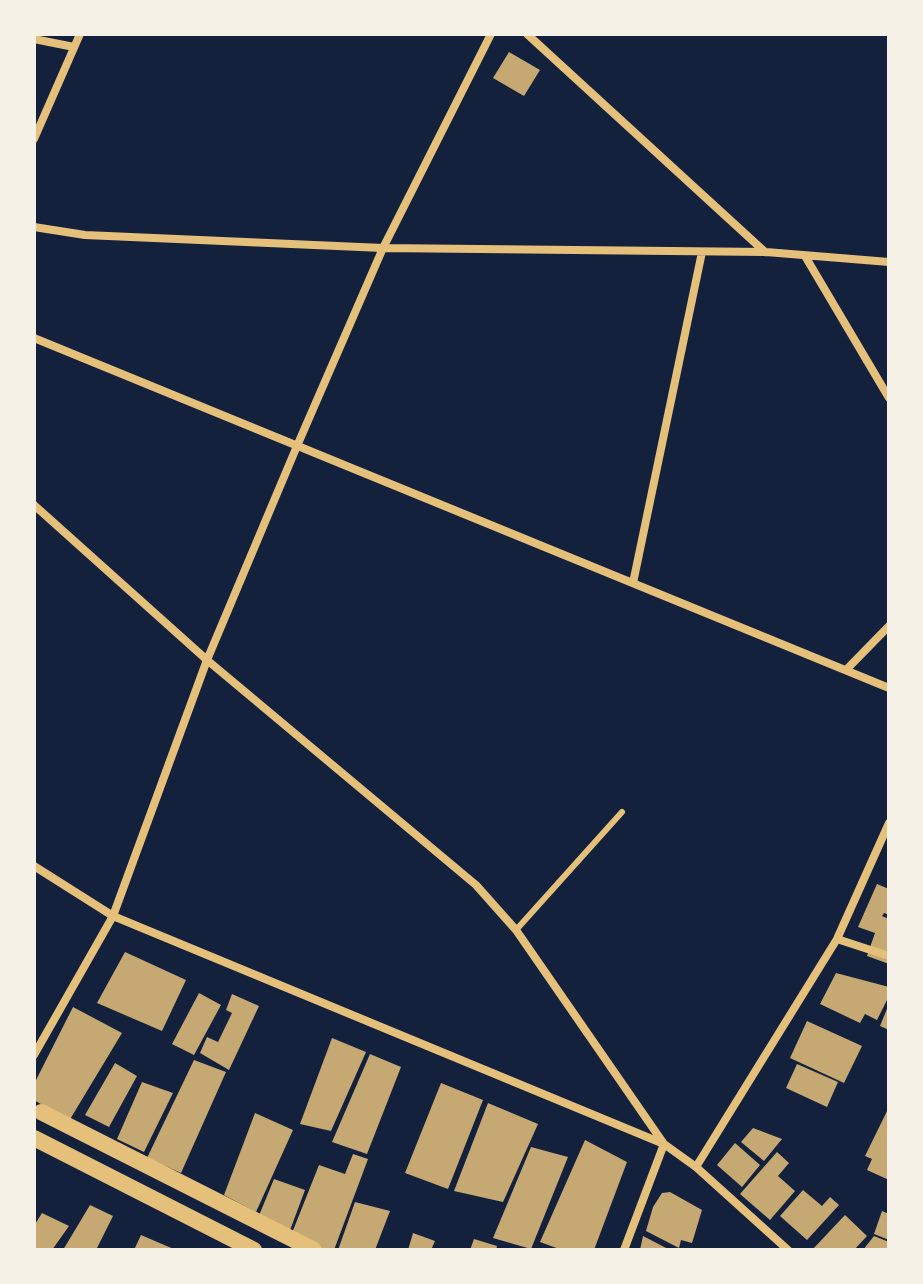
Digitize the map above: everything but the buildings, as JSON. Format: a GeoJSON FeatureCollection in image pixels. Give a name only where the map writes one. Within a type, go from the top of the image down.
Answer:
{"type":"FeatureCollection","features":[{"type":"Feature","properties":{"kind":"main road"},"geometry":{"type":"LineString","coordinates":[[37,1108],[41,1126],[34,1137],[254,1250]]}},
{"type":"Feature","properties":{"kind":"main road"},"geometry":{"type":"LineString","coordinates":[[37,1108],[314,1250]]}},
{"type":"Feature","properties":{"kind":"street"},"geometry":{"type":"LineString","coordinates":[[34,139],[80,34]]}},
{"type":"Feature","properties":{"kind":"street"},"geometry":{"type":"LineString","coordinates":[[34,1055],[113,916],[207,660],[297,446],[383,248],[491,34]]}},
{"type":"Feature","properties":{"kind":"street"},"geometry":{"type":"LineString","coordinates":[[527,34],[766,252]]}},
{"type":"Feature","properties":{"kind":"street"},"geometry":{"type":"LineString","coordinates":[[34,39],[74,47]]}},
{"type":"Feature","properties":{"kind":"street"},"geometry":{"type":"LineString","coordinates":[[34,227],[85,235],[383,248],[766,252],[889,262]]}},
{"type":"Feature","properties":{"kind":"street"},"geometry":{"type":"LineString","coordinates":[[633,583],[702,252]]}},
{"type":"Feature","properties":{"kind":"street"},"geometry":{"type":"LineString","coordinates":[[805,256],[889,398]]}},
{"type":"Feature","properties":{"kind":"street"},"geometry":{"type":"LineString","coordinates":[[34,338],[889,688]]}},
{"type":"Feature","properties":{"kind":"street"},"geometry":{"type":"LineString","coordinates":[[34,505],[207,660],[476,885],[516,930],[664,1144]]}},
{"type":"Feature","properties":{"kind":"street"},"geometry":{"type":"LineString","coordinates":[[846,670],[889,626]]}},
{"type":"Feature","properties":{"kind":"street"},"geometry":{"type":"LineString","coordinates":[[696,1167],[837,939],[889,823]]}},
{"type":"Feature","properties":{"kind":"street"},"geometry":{"type":"LineString","coordinates":[[34,866],[113,916],[664,1144],[696,1167],[788,1250]]}},
{"type":"Feature","properties":{"kind":"street"},"geometry":{"type":"LineString","coordinates":[[837,939],[889,956]]}},
{"type":"Feature","properties":{"kind":"street"},"geometry":{"type":"LineString","coordinates":[[624,1250],[664,1144]]}},
{"type":"Feature","properties":{"kind":"lane"},"geometry":{"type":"LineString","coordinates":[[516,930],[622,812]]}}]}
